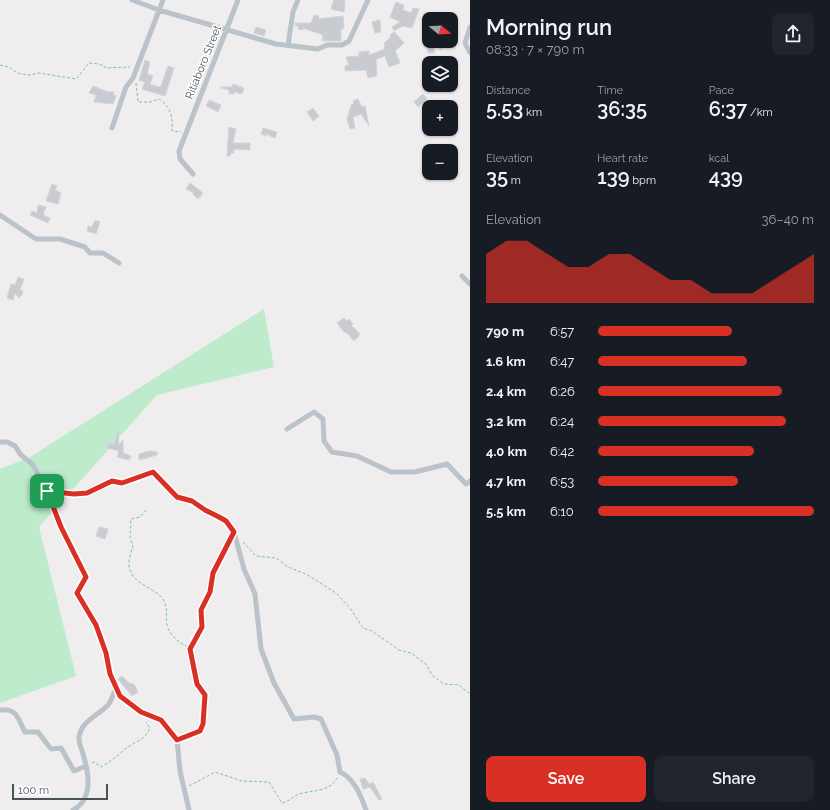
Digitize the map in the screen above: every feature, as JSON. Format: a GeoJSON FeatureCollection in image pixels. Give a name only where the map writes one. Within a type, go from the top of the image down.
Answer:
{"type":"FeatureCollection","features":[{"type":"Feature","properties":{"kind":"street"},"geometry":{"type":"LineString","coordinates":[[132,0],[159,10],[276,44],[318,49],[327,45],[342,45],[349,41],[368,0]]}},
{"type":"Feature","properties":{"kind":"street"},"geometry":{"type":"LineString","coordinates":[[112,128],[126,87],[133,78],[162,0]]}},
{"type":"Feature","properties":{"kind":"street","name":"Ritiaboro Street"},"geometry":{"type":"LineString","coordinates":[[193,174],[180,159],[179,151],[185,132],[204,89],[238,0]]}},
{"type":"Feature","properties":{"kind":"street"},"geometry":{"type":"LineString","coordinates":[[288,45],[293,12],[298,0]]}},
{"type":"Feature","properties":{"kind":"street"},"geometry":{"type":"LineString","coordinates":[[470,27],[465,43],[470,53]]}},
{"type":"Feature","properties":{"kind":"street"},"geometry":{"type":"LineString","coordinates":[[0,215],[36,240],[60,239],[85,247],[90,253],[104,253],[119,263]]}},
{"type":"Feature","properties":{"kind":"street"},"geometry":{"type":"LineString","coordinates":[[462,276],[470,284]]}},
{"type":"Feature","properties":{"kind":"street"},"geometry":{"type":"LineString","coordinates":[[287,429],[314,412],[322,419],[324,441],[332,452],[357,456],[391,472],[415,472],[447,464],[466,484],[470,481]]}},
{"type":"Feature","properties":{"kind":"street"},"geometry":{"type":"LineString","coordinates":[[0,442],[7,442],[15,446],[21,455],[31,463],[36,470],[42,488],[47,491],[74,494],[87,493],[112,481],[122,483],[153,472],[177,497],[192,501],[226,521],[234,532],[244,569],[254,594],[261,650],[274,683],[294,719],[314,717],[321,719],[337,755],[340,772],[346,774],[351,781],[360,795],[366,810]]}},
{"type":"Feature","properties":{"kind":"street"},"geometry":{"type":"LineString","coordinates":[[47,491],[61,527],[86,577],[77,593],[96,625],[106,653],[110,674],[116,688],[125,701],[141,712],[161,720],[177,740],[180,771],[189,810]]}},
{"type":"Feature","properties":{"kind":"street"},"geometry":{"type":"LineString","coordinates":[[73,810],[78,807],[86,797],[89,779],[78,739],[86,722],[108,704],[116,688]]}},
{"type":"Feature","properties":{"kind":"street"},"geometry":{"type":"LineString","coordinates":[[0,710],[7,709],[19,716],[25,732],[38,732],[51,749],[62,748],[74,771],[86,766]]}},
{"type":"Feature","properties":{"kind":"path"},"geometry":{"type":"LineString","coordinates":[[0,65],[9,67],[17,73],[29,75],[39,73],[76,79],[89,63],[99,64],[107,68],[137,66]]}},
{"type":"Feature","properties":{"kind":"path"},"geometry":{"type":"LineString","coordinates":[[133,78],[136,85],[138,102],[150,102],[159,99],[168,107],[173,118],[172,131],[185,132]]}},
{"type":"Feature","properties":{"kind":"path"},"geometry":{"type":"LineString","coordinates":[[146,510],[140,516],[131,519],[130,538],[133,546],[130,554],[130,569],[136,580],[154,590],[162,598],[168,610],[167,625],[175,639],[190,649]]}},
{"type":"Feature","properties":{"kind":"path"},"geometry":{"type":"LineString","coordinates":[[177,740],[200,731],[203,724],[205,695],[197,684],[190,649],[202,627],[201,610],[210,592],[213,573],[234,532]]}},
{"type":"Feature","properties":{"kind":"path"},"geometry":{"type":"LineString","coordinates":[[243,541],[256,556],[276,558],[288,567],[306,574],[336,593],[350,608],[364,628],[372,631],[399,650],[411,653],[426,664],[432,675],[444,684],[459,685],[470,694]]}},
{"type":"Feature","properties":{"kind":"path"},"geometry":{"type":"LineString","coordinates":[[86,766],[94,762],[101,767],[116,759],[124,750],[147,734],[150,728],[141,712]]}},
{"type":"Feature","properties":{"kind":"path"},"geometry":{"type":"LineString","coordinates":[[185,788],[215,772],[242,781],[269,782],[282,803],[298,794],[321,790],[334,783],[340,772]]}},
{"type":"Feature","properties":{"kind":"green space"},"geometry":{"type":"Polygon","coordinates":[[[264,309],[274,367],[157,395],[39,527],[76,676],[0,703],[0,469],[30,457],[264,309]]]}},
{"type":"Feature","properties":{"kind":"building"},"geometry":{"type":"Polygon","coordinates":[[[334,0],[345,0],[344,12],[331,9],[334,0]]]}},
{"type":"Feature","properties":{"kind":"building"},"geometry":{"type":"Polygon","coordinates":[[[396,2],[404,5],[403,10],[411,13],[413,8],[419,9],[412,28],[403,26],[394,31],[392,27],[400,22],[390,17],[396,2]]]}},
{"type":"Feature","properties":{"kind":"building"},"geometry":{"type":"Polygon","coordinates":[[[314,15],[319,16],[318,19],[343,16],[344,29],[341,29],[341,41],[322,41],[323,35],[303,28],[303,30],[298,29],[299,27],[295,25],[295,23],[311,23],[314,15]]]}},
{"type":"Feature","properties":{"kind":"building"},"geometry":{"type":"Polygon","coordinates":[[[380,20],[381,32],[375,33],[372,22],[380,20]]]}},
{"type":"Feature","properties":{"kind":"building"},"geometry":{"type":"Polygon","coordinates":[[[256,27],[266,30],[264,36],[254,33],[256,27]]]}},
{"type":"Feature","properties":{"kind":"building"},"geometry":{"type":"Polygon","coordinates":[[[394,32],[404,43],[395,51],[400,63],[389,67],[385,56],[376,59],[377,76],[368,78],[366,70],[345,71],[345,66],[349,65],[346,57],[359,56],[359,52],[369,51],[369,55],[385,49],[384,43],[394,32]]]}},
{"type":"Feature","properties":{"kind":"building"},"geometry":{"type":"Polygon","coordinates":[[[428,48],[434,48],[434,53],[428,53],[428,48]]]}},
{"type":"Feature","properties":{"kind":"building"},"geometry":{"type":"Polygon","coordinates":[[[145,60],[150,62],[147,74],[153,76],[150,84],[159,87],[161,86],[168,66],[174,68],[165,96],[142,89],[145,82],[139,80],[145,60]]]}},
{"type":"Feature","properties":{"kind":"building"},"geometry":{"type":"Polygon","coordinates":[[[233,84],[244,88],[242,94],[234,92],[234,94],[229,94],[229,90],[221,88],[232,87],[233,84]]]}},
{"type":"Feature","properties":{"kind":"building"},"geometry":{"type":"Polygon","coordinates":[[[93,86],[108,92],[114,92],[113,95],[116,96],[113,104],[94,102],[96,95],[89,93],[93,86]]]}},
{"type":"Feature","properties":{"kind":"building"},"geometry":{"type":"Polygon","coordinates":[[[423,94],[427,99],[422,100],[422,103],[418,107],[414,102],[423,94]]]}},
{"type":"Feature","properties":{"kind":"building"},"geometry":{"type":"Polygon","coordinates":[[[358,99],[362,107],[365,106],[369,126],[361,114],[353,117],[355,128],[350,129],[347,119],[351,105],[354,104],[353,101],[358,99]]]}},
{"type":"Feature","properties":{"kind":"building"},"geometry":{"type":"Polygon","coordinates":[[[209,100],[221,105],[218,112],[206,106],[209,100]]]}},
{"type":"Feature","properties":{"kind":"building"},"geometry":{"type":"Polygon","coordinates":[[[313,108],[319,116],[313,121],[307,112],[313,108]]]}},
{"type":"Feature","properties":{"kind":"building"},"geometry":{"type":"Polygon","coordinates":[[[229,127],[236,129],[233,143],[250,143],[250,150],[234,149],[234,153],[227,156],[229,127]]]}},
{"type":"Feature","properties":{"kind":"building"},"geometry":{"type":"Polygon","coordinates":[[[263,128],[277,132],[275,138],[266,134],[266,136],[261,134],[263,128]]]}},
{"type":"Feature","properties":{"kind":"building"},"geometry":{"type":"Polygon","coordinates":[[[190,183],[203,193],[198,199],[193,194],[194,193],[186,189],[190,183]]]}},
{"type":"Feature","properties":{"kind":"building"},"geometry":{"type":"Polygon","coordinates":[[[52,184],[57,186],[55,190],[61,193],[58,204],[46,201],[52,184]]]}},
{"type":"Feature","properties":{"kind":"building"},"geometry":{"type":"Polygon","coordinates":[[[38,205],[46,207],[43,215],[50,218],[48,223],[30,215],[32,211],[37,213],[38,205]]]}},
{"type":"Feature","properties":{"kind":"building"},"geometry":{"type":"Polygon","coordinates":[[[95,220],[100,222],[96,234],[87,231],[88,226],[92,227],[95,220]]]}},
{"type":"Feature","properties":{"kind":"building"},"geometry":{"type":"Polygon","coordinates":[[[18,277],[24,279],[20,290],[23,291],[22,295],[19,298],[15,293],[13,300],[7,298],[11,284],[15,285],[18,277]]]}},
{"type":"Feature","properties":{"kind":"building"},"geometry":{"type":"Polygon","coordinates":[[[344,318],[347,321],[349,319],[353,324],[351,325],[359,333],[359,336],[354,341],[337,323],[344,318]]]}},
{"type":"Feature","properties":{"kind":"building"},"geometry":{"type":"Polygon","coordinates":[[[118,432],[119,445],[123,440],[123,453],[131,456],[129,460],[117,457],[119,451],[107,448],[109,443],[114,444],[118,432]]]}},
{"type":"Feature","properties":{"kind":"building"},"geometry":{"type":"Polygon","coordinates":[[[150,451],[157,452],[157,455],[139,460],[139,454],[150,451]]]}},
{"type":"Feature","properties":{"kind":"building"},"geometry":{"type":"Polygon","coordinates":[[[99,527],[108,529],[105,539],[96,536],[99,527]]]}},
{"type":"Feature","properties":{"kind":"building"},"geometry":{"type":"Polygon","coordinates":[[[122,676],[137,688],[136,689],[138,692],[132,696],[118,679],[122,676]]]}},
{"type":"Feature","properties":{"kind":"building"},"geometry":{"type":"Polygon","coordinates":[[[365,778],[369,784],[373,782],[382,799],[379,800],[370,787],[363,789],[360,779],[365,778]]]}},
{"type":"Feature","properties":{"kind":"route"},"geometry":{"type":"LineString","coordinates":[[153,472],[177,497],[192,501],[226,521],[234,532],[213,573],[210,592],[201,610],[202,627],[190,649],[197,684],[205,695],[203,724],[200,731],[177,740],[161,720],[141,712],[120,696],[110,674],[106,653],[96,625],[77,593],[86,577],[61,527],[47,491],[74,494],[87,493],[112,481],[122,483],[153,472]]}}]}
